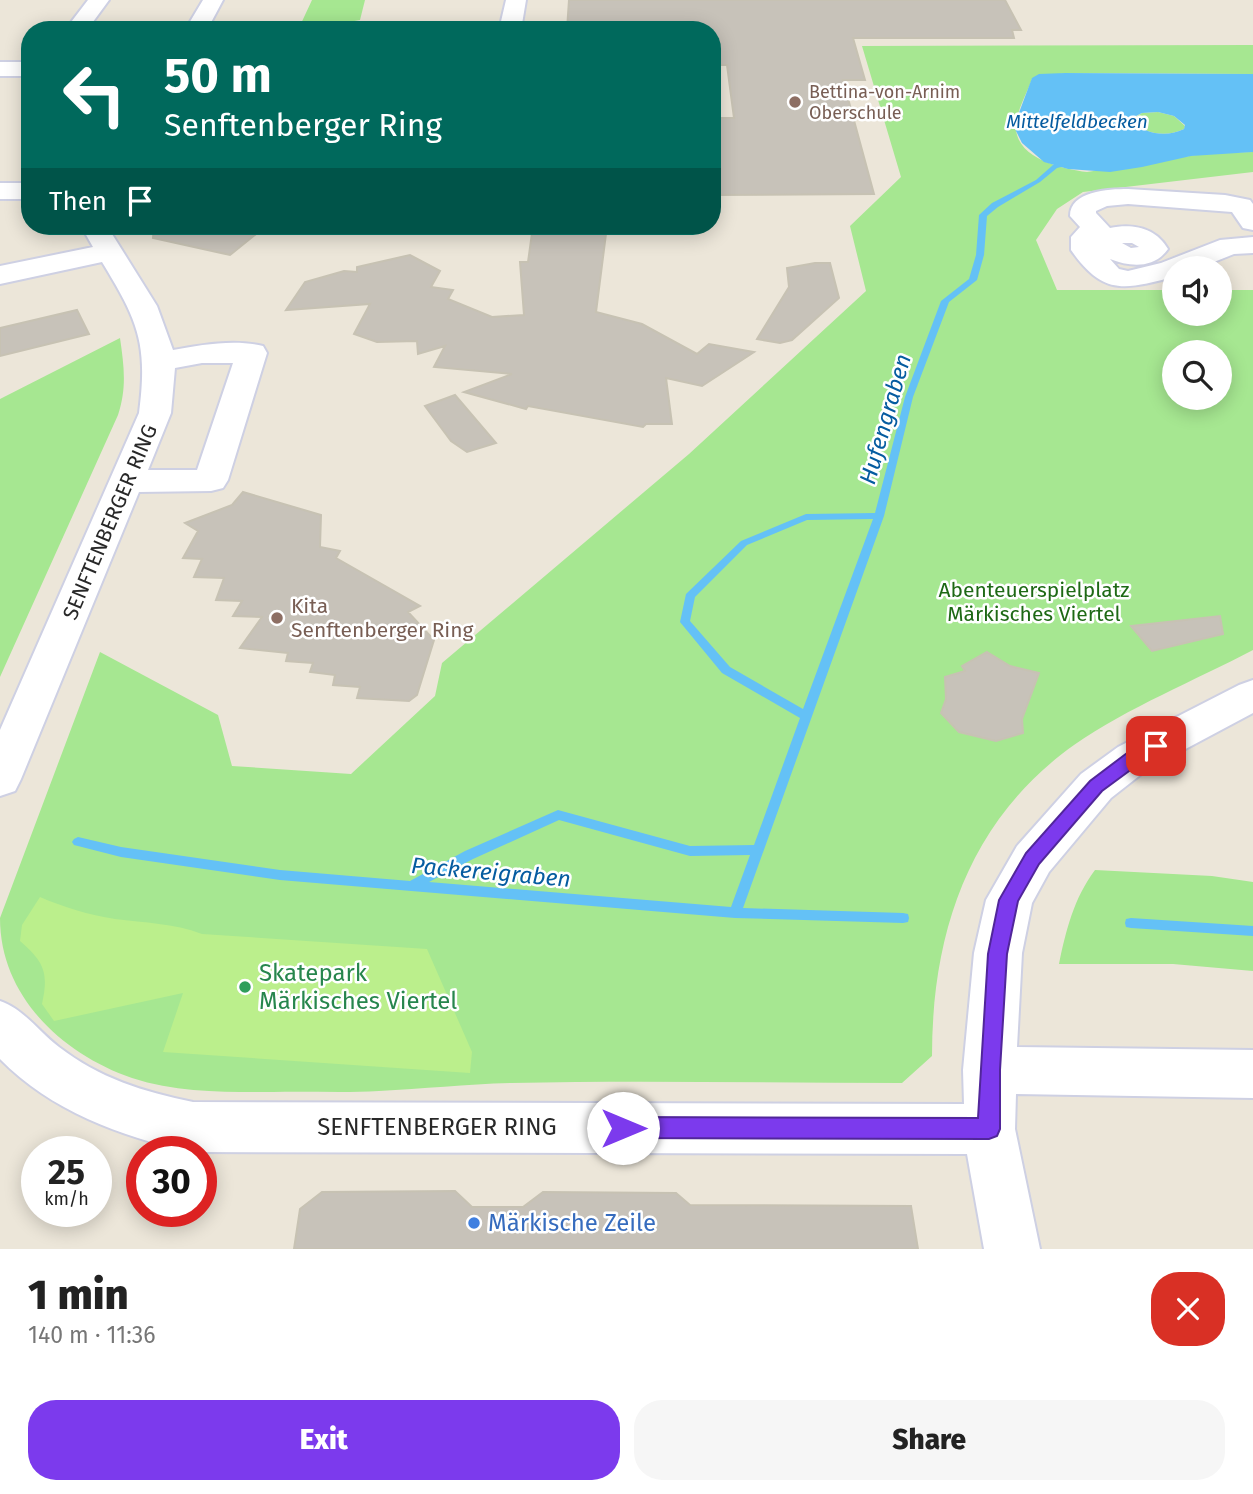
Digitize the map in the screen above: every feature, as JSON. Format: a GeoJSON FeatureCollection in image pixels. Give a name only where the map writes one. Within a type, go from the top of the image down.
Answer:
{"type":"FeatureCollection","features":[{"type":"Feature","properties":{"kind":"street"},"geometry":{"type":"LineString","coordinates":[[83,21],[99,0]]}},
{"type":"Feature","properties":{"kind":"street"},"geometry":{"type":"LineString","coordinates":[[201,21],[213,0]]}},
{"type":"Feature","properties":{"kind":"street"},"geometry":{"type":"LineString","coordinates":[[512,21],[516,0]]}},
{"type":"Feature","properties":{"kind":"street"},"geometry":{"type":"LineString","coordinates":[[0,69],[21,69]]}},
{"type":"Feature","properties":{"kind":"street"},"geometry":{"type":"LineString","coordinates":[[0,191],[21,191]]}},
{"type":"Feature","properties":{"kind":"street"},"geometry":{"type":"LineString","coordinates":[[1164,198],[1171,201],[1224,202],[1241,206],[1249,231],[1170,239],[1129,256],[1104,242],[1083,216],[1083,207],[1105,200],[1164,198]]}},
{"type":"Feature","properties":{"kind":"street"},"geometry":{"type":"LineString","coordinates":[[1105,200],[1202,256],[1230,246],[1249,231]]}},
{"type":"Feature","properties":{"kind":"street","name":"SENFTENBERGER RING"},"geometry":{"type":"LineString","coordinates":[[0,779],[129,481],[155,413],[159,361],[148,316],[99,235]]}},
{"type":"Feature","properties":{"kind":"street"},"geometry":{"type":"LineString","coordinates":[[0,275],[109,252]]}},
{"type":"Feature","properties":{"kind":"street"},"geometry":{"type":"LineString","coordinates":[[129,481],[211,480],[252,353],[202,354],[159,361]]}},
{"type":"Feature","properties":{"kind":"street"},"geometry":{"type":"LineString","coordinates":[[1012,1249],[989,1129],[989,1070],[998,954],[1009,900],[1033,859],[1074,809],[1114,771],[1133,758],[1253,695]]}},
{"type":"Feature","properties":{"kind":"street","name":"SENFTENBERGER RING"},"geometry":{"type":"LineString","coordinates":[[0,1023],[52,1073],[83,1093],[148,1118],[193,1127],[989,1129]]}},
{"type":"Feature","properties":{"kind":"street"},"geometry":{"type":"LineString","coordinates":[[989,1070],[1253,1074]]}},
{"type":"Feature","properties":{"kind":"green space"},"geometry":{"type":"Polygon","coordinates":[[[312,0],[365,0],[360,20],[302,21],[312,0]]]}},
{"type":"Feature","properties":{"kind":"green space","name":"Abenteuerspielplatz Märkisches Viertel"},"geometry":{"type":"Polygon","coordinates":[[[1253,45],[1253,74],[1065,73],[1032,79],[1018,113],[1017,136],[1031,154],[1053,165],[1087,172],[1209,153],[1253,152],[1253,172],[1083,192],[1057,209],[1036,240],[1057,290],[1162,290],[1162,326],[1232,326],[1232,290],[1253,290],[1253,650],[1139,706],[1095,731],[1038,775],[1008,808],[983,844],[964,882],[949,923],[939,966],[932,1056],[902,1083],[560,1082],[366,1092],[202,1091],[149,1083],[106,1067],[59,1037],[40,1018],[23,997],[11,973],[3,946],[0,918],[100,652],[218,715],[232,766],[351,774],[435,696],[442,663],[689,454],[866,291],[850,226],[901,177],[862,46],[1253,45]]]}},
{"type":"Feature","properties":{"kind":"green space"},"geometry":{"type":"Polygon","coordinates":[[[1158,112],[1174,116],[1185,126],[1184,129],[1171,133],[1150,132],[1133,121],[1142,113],[1158,112]]]}},
{"type":"Feature","properties":{"kind":"green space"},"geometry":{"type":"Polygon","coordinates":[[[120,338],[124,386],[118,415],[0,677],[0,399],[120,338]]]}},
{"type":"Feature","properties":{"kind":"green space"},"geometry":{"type":"Polygon","coordinates":[[[1095,870],[1212,876],[1253,882],[1253,971],[1173,964],[1059,964],[1072,915],[1095,870]]]}},
{"type":"Feature","properties":{"kind":"green space","name":"Skatepark Märkisches Viertel"},"geometry":{"type":"Polygon","coordinates":[[[40,897],[96,915],[170,925],[202,934],[427,949],[472,1052],[470,1073],[163,1052],[183,993],[54,1021],[42,1004],[45,984],[43,968],[35,955],[20,941],[22,925],[40,897]]]}},
{"type":"Feature","properties":{"kind":"water","name":"Mittelfeldbecken"},"geometry":{"type":"Polygon","coordinates":[[[1039,74],[1253,74],[1253,152],[1191,156],[1110,172],[1068,169],[1044,162],[1022,143],[1015,129],[1032,78],[1039,74]],[[1158,112],[1142,113],[1134,117],[1133,121],[1150,132],[1171,133],[1184,129],[1185,125],[1174,116],[1158,112]]]}},
{"type":"Feature","properties":{"kind":"building","name":"Bettina-von-Arnim Oberschule"},"geometry":{"type":"Polygon","coordinates":[[[569,0],[1005,0],[1021,30],[1012,30],[1014,38],[853,38],[865,80],[843,80],[874,194],[721,195],[721,118],[734,118],[727,65],[721,65],[721,21],[568,21],[569,0]]]}},
{"type":"Feature","properties":{"kind":"building"},"geometry":{"type":"Polygon","coordinates":[[[153,235],[255,235],[230,255],[153,238],[153,235]]]}},
{"type":"Feature","properties":{"kind":"building"},"geometry":{"type":"Polygon","coordinates":[[[532,235],[606,235],[596,312],[642,324],[697,354],[709,344],[754,352],[702,386],[666,378],[672,424],[646,424],[643,427],[528,406],[526,409],[464,392],[512,374],[434,367],[445,346],[418,354],[417,341],[377,342],[354,334],[370,304],[286,310],[305,282],[344,271],[357,272],[357,267],[410,255],[440,271],[431,287],[453,290],[448,299],[492,317],[524,315],[520,262],[528,262],[532,235]]]}},
{"type":"Feature","properties":{"kind":"building"},"geometry":{"type":"Polygon","coordinates":[[[830,263],[839,298],[792,340],[780,343],[757,339],[789,287],[787,268],[830,263]]]}},
{"type":"Feature","properties":{"kind":"building"},"geometry":{"type":"Polygon","coordinates":[[[77,310],[89,334],[0,356],[0,328],[77,310]]]}},
{"type":"Feature","properties":{"kind":"building"},"geometry":{"type":"Polygon","coordinates":[[[455,395],[496,443],[467,452],[451,441],[425,406],[455,395]]]}},
{"type":"Feature","properties":{"kind":"building"},"geometry":{"type":"Polygon","coordinates":[[[243,492],[321,515],[320,547],[340,551],[336,558],[420,606],[408,612],[434,640],[417,695],[409,701],[357,698],[360,687],[333,685],[335,675],[310,672],[313,663],[286,661],[288,653],[240,648],[262,617],[233,616],[242,601],[216,600],[224,578],[194,577],[202,559],[183,558],[198,531],[185,523],[232,505],[243,492]]]}},
{"type":"Feature","properties":{"kind":"building"},"geometry":{"type":"Polygon","coordinates":[[[1220,616],[1223,634],[1152,651],[1131,626],[1220,616]]]}},
{"type":"Feature","properties":{"kind":"building"},"geometry":{"type":"Polygon","coordinates":[[[987,652],[1010,666],[1039,673],[1022,719],[1023,733],[996,741],[959,732],[941,713],[946,699],[945,677],[965,671],[962,666],[987,652]]]}},
{"type":"Feature","properties":{"kind":"building"},"geometry":{"type":"Polygon","coordinates":[[[455,1191],[472,1207],[523,1207],[543,1192],[676,1193],[690,1205],[911,1206],[918,1249],[294,1249],[300,1209],[322,1192],[455,1191]]]}},
{"type":"Feature","properties":{"kind":"waterway","name":"Hufengraben"},"geometry":{"type":"LineString","coordinates":[[879,516],[909,397],[945,301],[973,280],[980,255],[983,215],[995,205],[1038,181],[1055,166],[1067,164]]}},
{"type":"Feature","properties":{"kind":"waterway","name":"Hufengraben"},"geometry":{"type":"LineString","coordinates":[[735,913],[879,516]]}},
{"type":"Feature","properties":{"kind":"waterway"},"geometry":{"type":"LineString","coordinates":[[806,716],[726,670],[685,622],[690,596],[744,543],[806,517],[879,516]]}},
{"type":"Feature","properties":{"kind":"waterway"},"geometry":{"type":"LineString","coordinates":[[411,886],[469,855],[558,815],[690,851],[757,850]]}},
{"type":"Feature","properties":{"kind":"waterway","name":"Packereigraben"},"geometry":{"type":"LineString","coordinates":[[78,842],[121,852],[280,875],[411,886]]}},
{"type":"Feature","properties":{"kind":"waterway","name":"Packereigraben"},"geometry":{"type":"LineString","coordinates":[[411,886],[735,913]]}},
{"type":"Feature","properties":{"kind":"waterway","name":"Packereigraben"},"geometry":{"type":"LineString","coordinates":[[735,913],[903,918]]}},
{"type":"Feature","properties":{"kind":"waterway","name":"Packereigraben"},"geometry":{"type":"LineString","coordinates":[[1131,923],[1253,931]]}},
{"type":"Feature","properties":{"kind":"place","name":"Bettina-von-Arnim Oberschule"},"geometry":{"type":"Point","coordinates":[795,102]}},
{"type":"Feature","properties":{"kind":"place","name":"Kita Senftenberger Ring"},"geometry":{"type":"Point","coordinates":[277,618]}},
{"type":"Feature","properties":{"kind":"place","name":"Skatepark Märkisches Viertel"},"geometry":{"type":"Point","coordinates":[245,987]}},
{"type":"Feature","properties":{"kind":"place","name":"Märkische Zeile"},"geometry":{"type":"Point","coordinates":[474,1223]}},
{"type":"Feature","properties":{"kind":"route"},"geometry":{"type":"LineString","coordinates":[[623,1128],[989,1129],[989,1070],[994,992],[998,954],[1009,900],[1033,859],[1074,809],[1114,771],[1156,746]]}}]}
